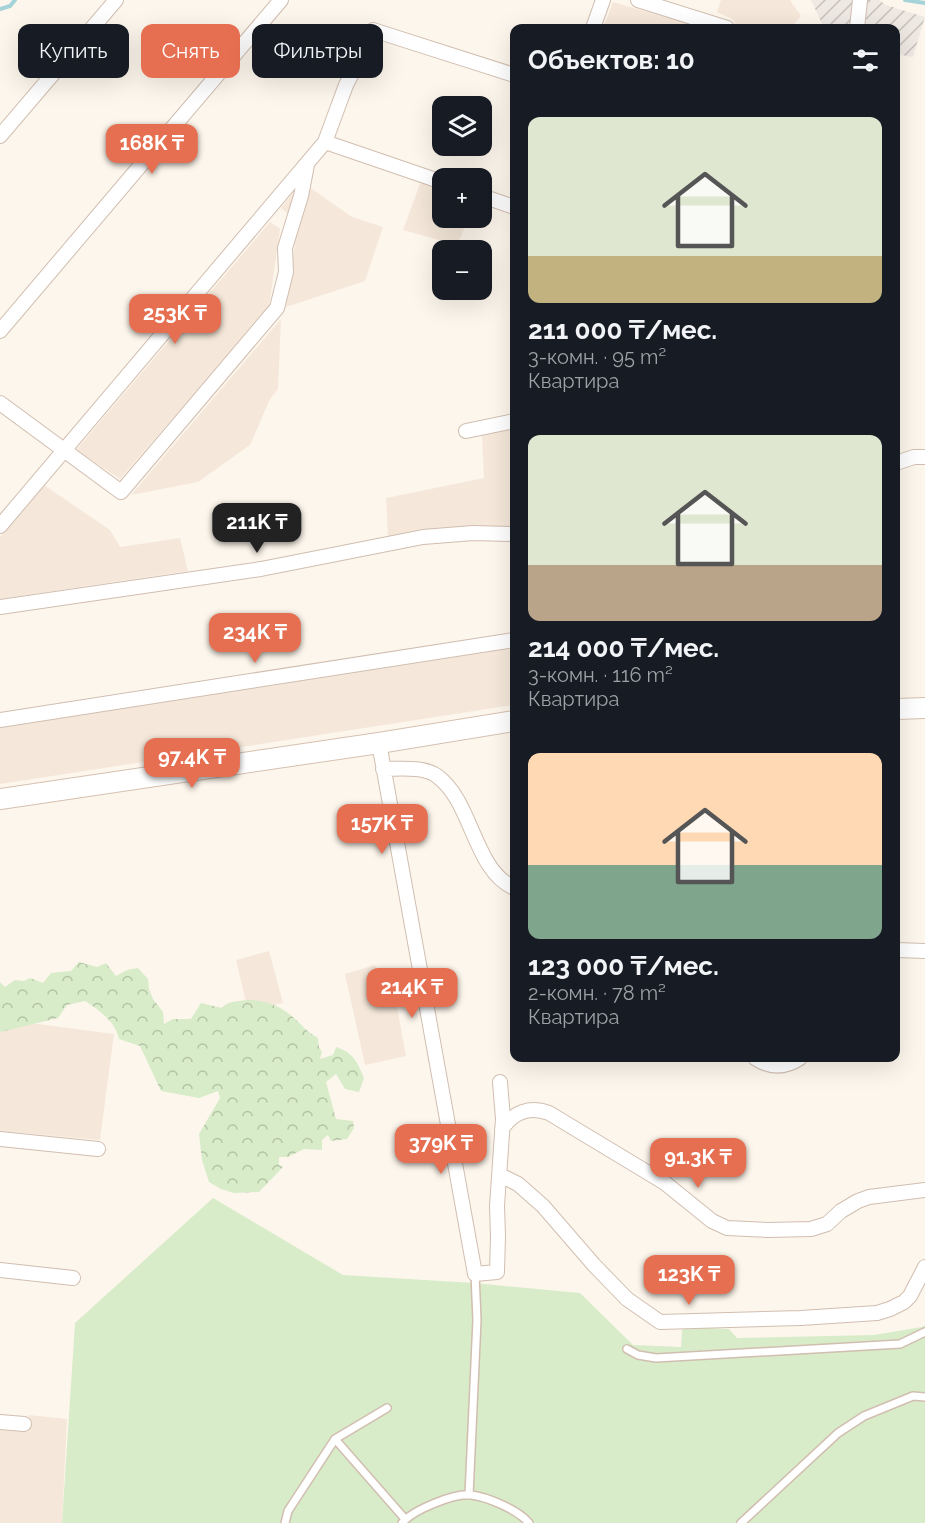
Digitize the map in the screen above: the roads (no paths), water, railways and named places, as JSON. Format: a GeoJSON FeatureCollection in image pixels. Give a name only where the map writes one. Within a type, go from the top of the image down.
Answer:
{"type":"FeatureCollection","features":[{"type":"Feature","properties":{"kind":"main road"},"geometry":{"type":"LineString","coordinates":[[900,709],[925,708]]}},
{"type":"Feature","properties":{"kind":"main road"},"geometry":{"type":"LineString","coordinates":[[0,799],[510,722]]}},
{"type":"Feature","properties":{"kind":"street"},"geometry":{"type":"LineString","coordinates":[[0,136],[116,0]]}},
{"type":"Feature","properties":{"kind":"street"},"geometry":{"type":"LineString","coordinates":[[0,331],[281,0]]}},
{"type":"Feature","properties":{"kind":"street"},"geometry":{"type":"LineString","coordinates":[[594,24],[603,0]]}},
{"type":"Feature","properties":{"kind":"street"},"geometry":{"type":"LineString","coordinates":[[638,0],[715,24]]}},
{"type":"Feature","properties":{"kind":"street"},"geometry":{"type":"LineString","coordinates":[[857,24],[860,0]]}},
{"type":"Feature","properties":{"kind":"street"},"geometry":{"type":"LineString","coordinates":[[0,526],[325,142],[346,85],[373,30],[510,74]]}},
{"type":"Feature","properties":{"kind":"street"},"geometry":{"type":"LineString","coordinates":[[325,142],[432,179]]}},
{"type":"Feature","properties":{"kind":"street"},"geometry":{"type":"LineString","coordinates":[[0,403],[121,492],[277,308],[286,272],[285,248],[302,196],[307,164]]}},
{"type":"Feature","properties":{"kind":"street"},"geometry":{"type":"LineString","coordinates":[[492,199],[510,206]]}},
{"type":"Feature","properties":{"kind":"street"},"geometry":{"type":"LineString","coordinates":[[466,431],[510,422]]}},
{"type":"Feature","properties":{"kind":"street"},"geometry":{"type":"LineString","coordinates":[[900,462],[914,457],[925,457]]}},
{"type":"Feature","properties":{"kind":"street"},"geometry":{"type":"LineString","coordinates":[[0,607],[261,569],[423,537],[473,533],[510,534]]}},
{"type":"Feature","properties":{"kind":"street"},"geometry":{"type":"LineString","coordinates":[[0,720],[510,641]]}},
{"type":"Feature","properties":{"kind":"street"},"geometry":{"type":"LineString","coordinates":[[379,743],[475,1274],[497,1272],[496,1206],[502,1129],[500,1082]]}},
{"type":"Feature","properties":{"kind":"street"},"geometry":{"type":"LineString","coordinates":[[383,769],[417,769],[436,775],[452,792],[495,874],[510,886]]}},
{"type":"Feature","properties":{"kind":"street"},"geometry":{"type":"LineString","coordinates":[[900,950],[925,951]]}},
{"type":"Feature","properties":{"kind":"street"},"geometry":{"type":"LineString","coordinates":[[762,1062],[774,1066],[792,1062]]}},
{"type":"Feature","properties":{"kind":"street"},"geometry":{"type":"LineString","coordinates":[[502,1129],[506,1122],[520,1112],[538,1110],[549,1113],[665,1184],[712,1221],[727,1228],[811,1229],[827,1224],[841,1211],[869,1197],[925,1190]]}},
{"type":"Feature","properties":{"kind":"street"},"geometry":{"type":"LineString","coordinates":[[0,1139],[98,1149]]}},
{"type":"Feature","properties":{"kind":"street"},"geometry":{"type":"LineString","coordinates":[[500,1175],[518,1184],[543,1206],[627,1299],[660,1322],[801,1318],[877,1313],[904,1302],[910,1296],[925,1267]]}},
{"type":"Feature","properties":{"kind":"street"},"geometry":{"type":"LineString","coordinates":[[0,1270],[73,1278]]}},
{"type":"Feature","properties":{"kind":"street"},"geometry":{"type":"LineString","coordinates":[[0,1422],[24,1424]]}},
{"type":"Feature","properties":{"kind":"lane"},"geometry":{"type":"LineString","coordinates":[[470,1495],[477,1331],[475,1274]]}},
{"type":"Feature","properties":{"kind":"lane"},"geometry":{"type":"LineString","coordinates":[[627,1348],[638,1355],[656,1358],[900,1344],[925,1332]]}},
{"type":"Feature","properties":{"kind":"lane"},"geometry":{"type":"LineString","coordinates":[[741,1523],[838,1433],[864,1416],[913,1396],[925,1397]]}},
{"type":"Feature","properties":{"kind":"lane"},"geometry":{"type":"LineString","coordinates":[[285,1523],[288,1511],[334,1439],[387,1408]]}},
{"type":"Feature","properties":{"kind":"lane"},"geometry":{"type":"LineString","coordinates":[[334,1439],[404,1521],[444,1500],[470,1495],[497,1503],[524,1517],[529,1523]]}},
{"type":"Feature","properties":{"kind":"waterway"},"geometry":{"type":"LineString","coordinates":[[0,9],[10,6],[15,0]]}},
{"type":"Feature","properties":{"kind":"waterway"},"geometry":{"type":"LineString","coordinates":[[905,0],[925,3]]}}]}
